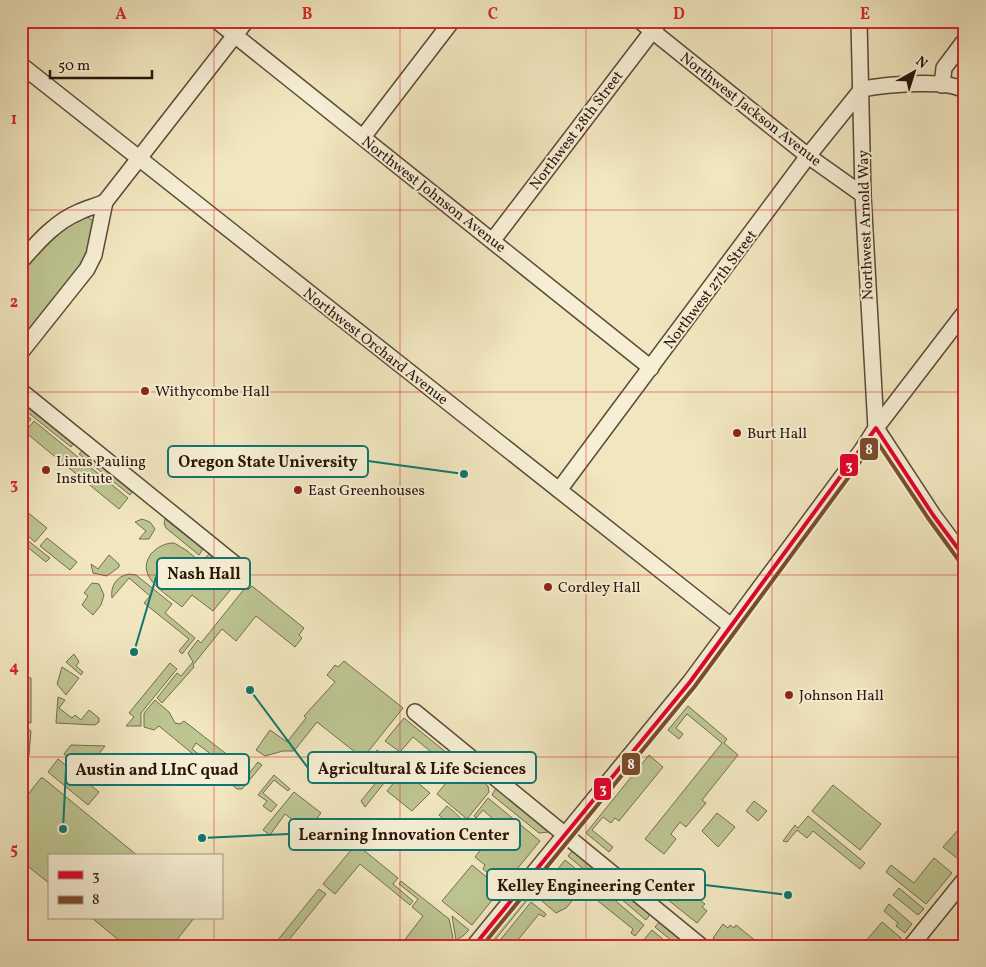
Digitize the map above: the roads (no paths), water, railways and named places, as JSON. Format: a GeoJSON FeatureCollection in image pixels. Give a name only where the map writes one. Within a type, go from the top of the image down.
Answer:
{"type":"FeatureCollection","features":[{"type":"Feature","properties":{"kind":"street","name":"Northwest Johnson Avenue"},"geometry":{"type":"LineString","coordinates":[[217,21],[493,240],[650,368]]}},
{"type":"Feature","properties":{"kind":"street"},"geometry":{"type":"LineString","coordinates":[[21,352],[87,268],[94,255],[105,202],[246,21]]}},
{"type":"Feature","properties":{"kind":"street"},"geometry":{"type":"LineString","coordinates":[[363,137],[452,21]]}},
{"type":"Feature","properties":{"kind":"street","name":"Northwest Arnold Way"},"geometry":{"type":"LineString","coordinates":[[859,21],[863,195],[876,428]]}},
{"type":"Feature","properties":{"kind":"street","name":"Northwest Jackson Avenue"},"geometry":{"type":"LineString","coordinates":[[651,24],[808,156],[863,195]]}},
{"type":"Feature","properties":{"kind":"street","name":"Northwest 28th Street"},"geometry":{"type":"LineString","coordinates":[[493,240],[651,24]]}},
{"type":"Feature","properties":{"kind":"street"},"geometry":{"type":"LineString","coordinates":[[942,85],[944,68],[965,40]]}},
{"type":"Feature","properties":{"kind":"street","name":"Northwest Orchard Avenue"},"geometry":{"type":"LineString","coordinates":[[21,65],[731,626]]}},
{"type":"Feature","properties":{"kind":"street"},"geometry":{"type":"LineString","coordinates":[[862,89],[879,86],[942,85],[959,87],[965,91]]}},
{"type":"Feature","properties":{"kind":"street","name":"Northwest 27th Street"},"geometry":{"type":"LineString","coordinates":[[559,490],[808,156],[862,89]]}},
{"type":"Feature","properties":{"kind":"street"},"geometry":{"type":"LineString","coordinates":[[21,261],[40,239],[61,222],[78,212],[105,202]]}},
{"type":"Feature","properties":{"kind":"street"},"geometry":{"type":"LineString","coordinates":[[474,946],[690,682],[862,450],[876,428],[965,312]]}},
{"type":"Feature","properties":{"kind":"street"},"geometry":{"type":"LineString","coordinates":[[21,390],[241,570]]}},
{"type":"Feature","properties":{"kind":"street"},"geometry":{"type":"LineString","coordinates":[[876,428],[933,515],[965,558]]}},
{"type":"Feature","properties":{"kind":"street"},"geometry":{"type":"LineString","coordinates":[[415,712],[702,946]]}},
{"type":"Feature","properties":{"kind":"street"},"geometry":{"type":"LineString","coordinates":[[910,946],[965,879]]}},
{"type":"Feature","properties":{"kind":"place","name":"Withycombe Hall"},"geometry":{"type":"Point","coordinates":[145,391]}},
{"type":"Feature","properties":{"kind":"place","name":"Burt Hall"},"geometry":{"type":"Point","coordinates":[737,433]}},
{"type":"Feature","properties":{"kind":"place","name":"Linus Pauling Institute"},"geometry":{"type":"Point","coordinates":[46,470]}},
{"type":"Feature","properties":{"kind":"place","name":"Oregon State University"},"geometry":{"type":"Point","coordinates":[464,474]}},
{"type":"Feature","properties":{"kind":"place","name":"East Greenhouses"},"geometry":{"type":"Point","coordinates":[298,490]}},
{"type":"Feature","properties":{"kind":"place","name":"Cordley Hall"},"geometry":{"type":"Point","coordinates":[548,587]}},
{"type":"Feature","properties":{"kind":"place","name":"Nash Hall"},"geometry":{"type":"Point","coordinates":[134,652]}},
{"type":"Feature","properties":{"kind":"place","name":"Agricultural & Life Sciences"},"geometry":{"type":"Point","coordinates":[250,690]}},
{"type":"Feature","properties":{"kind":"place","name":"Johnson Hall"},"geometry":{"type":"Point","coordinates":[789,695]}},
{"type":"Feature","properties":{"kind":"place","name":"Austin and LInC quad"},"geometry":{"type":"Point","coordinates":[63,829]}},
{"type":"Feature","properties":{"kind":"place","name":"Learning Innovation Center"},"geometry":{"type":"Point","coordinates":[202,838]}},
{"type":"Feature","properties":{"kind":"place","name":"Kelley Engineering Center"},"geometry":{"type":"Point","coordinates":[788,895]}}]}
